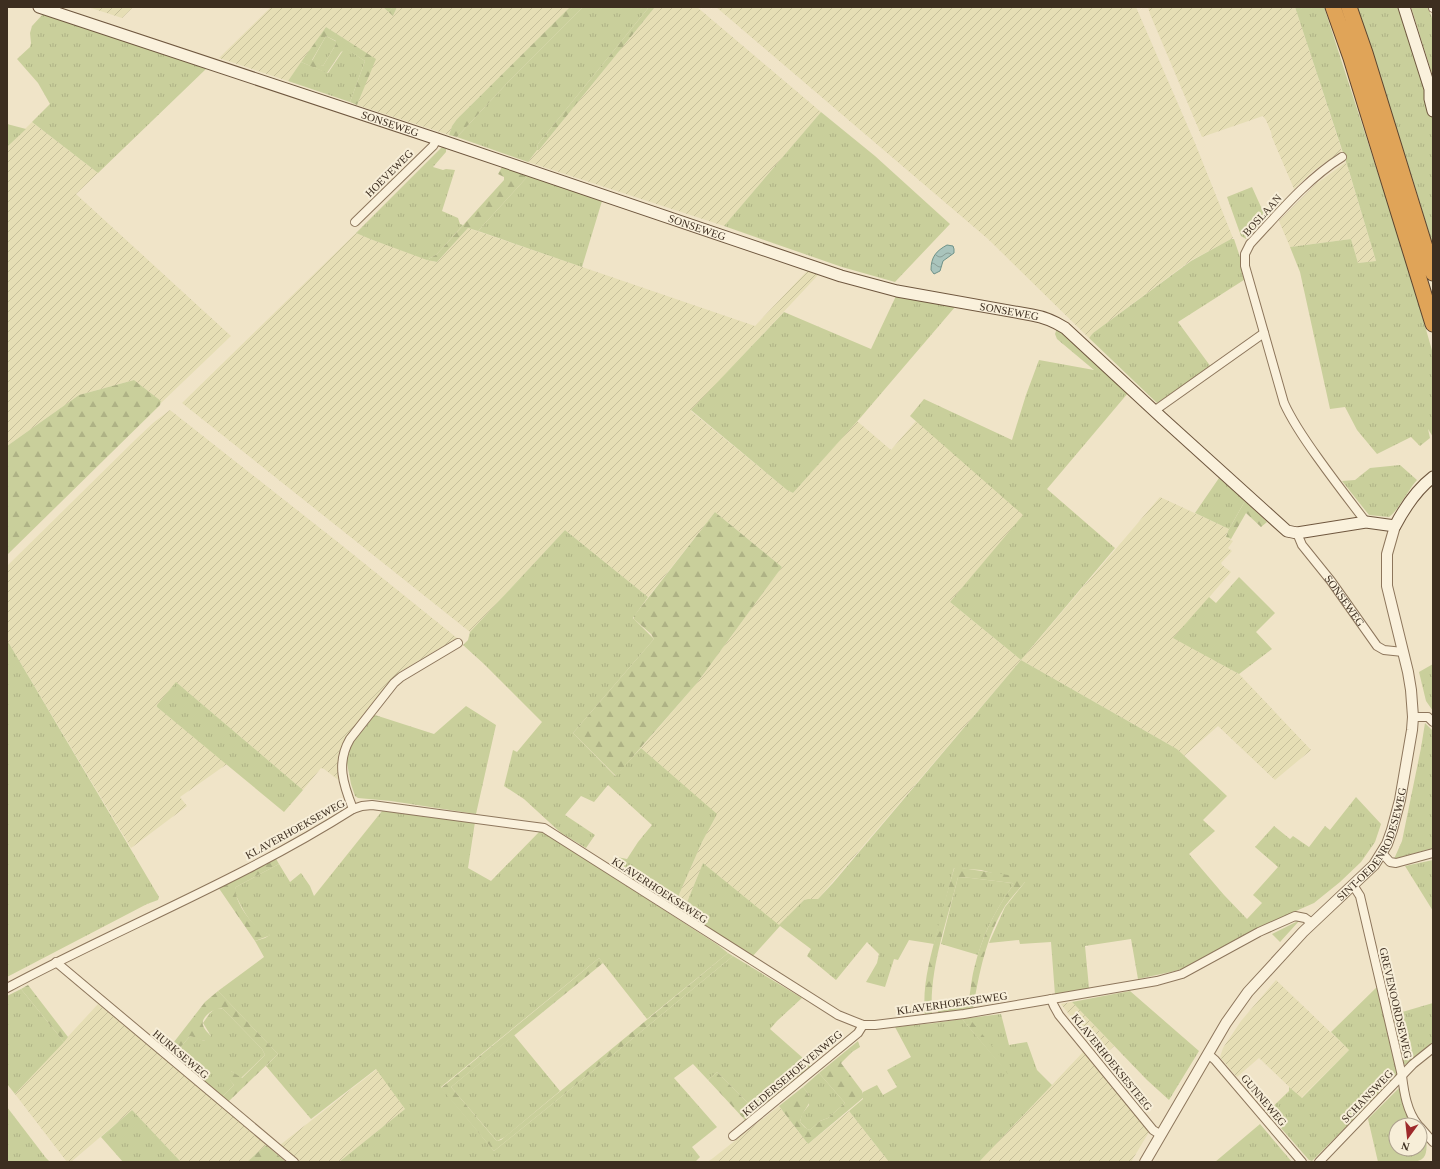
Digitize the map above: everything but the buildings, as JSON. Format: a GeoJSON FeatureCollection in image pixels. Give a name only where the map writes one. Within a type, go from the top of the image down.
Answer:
{"type":"FeatureCollection","features":[{"type":"Feature","properties":{"kind":"highway"},"geometry":{"type":"LineString","coordinates":[[1333,7],[1351,58],[1433,324]]}},
{"type":"Feature","properties":{"kind":"highway"},"geometry":{"type":"LineString","coordinates":[[1349,7],[1365,53],[1433,273]]}},
{"type":"Feature","properties":{"kind":"main road","name":"SONSEWEG"},"geometry":{"type":"LineString","coordinates":[[39,7],[437,139],[841,276],[897,291],[1046,318],[1056,322],[1066,328],[1154,411],[1282,526],[1292,533],[1297,534]]}},
{"type":"Feature","properties":{"kind":"main road"},"geometry":{"type":"LineString","coordinates":[[1404,7],[1431,91],[1430,99],[1433,111]]}},
{"type":"Feature","properties":{"kind":"main road","name":"SINT-OEDENRODESEWEG"},"geometry":{"type":"LineString","coordinates":[[1395,526],[1405,506],[1418,490],[1433,477]]}},
{"type":"Feature","properties":{"kind":"main road"},"geometry":{"type":"LineString","coordinates":[[1297,534],[1366,522],[1395,526]]}},
{"type":"Feature","properties":{"kind":"street","name":"HOEVEWEG"},"geometry":{"type":"LineString","coordinates":[[355,222],[433,146],[437,139]]}},
{"type":"Feature","properties":{"kind":"street","name":"BOSLAAN"},"geometry":{"type":"LineString","coordinates":[[1342,157],[1323,169],[1296,195],[1250,244],[1245,254],[1245,266],[1284,403],[1290,417],[1316,456],[1366,522]]}},
{"type":"Feature","properties":{"kind":"street"},"geometry":{"type":"LineString","coordinates":[[1154,411],[1264,333]]}},
{"type":"Feature","properties":{"kind":"street","name":"SINT-OEDENRODESEWEG"},"geometry":{"type":"LineString","coordinates":[[1146,1162],[1226,1023],[1248,992],[1312,924],[1374,865],[1382,853],[1392,830],[1400,800],[1413,717],[1411,690],[1387,586],[1387,554],[1395,526]]}},
{"type":"Feature","properties":{"kind":"street","name":"SONSEWEG"},"geometry":{"type":"LineString","coordinates":[[1297,534],[1302,545],[1331,581],[1377,646],[1384,650],[1403,652]]}},
{"type":"Feature","properties":{"kind":"street"},"geometry":{"type":"LineString","coordinates":[[353,809],[347,795],[342,777],[341,766],[342,757],[350,738],[394,682],[458,643]]}},
{"type":"Feature","properties":{"kind":"street"},"geometry":{"type":"LineString","coordinates":[[1413,717],[1428,717],[1433,722]]}},
{"type":"Feature","properties":{"kind":"street","name":"KLAVERHOEKSEWEG"},"geometry":{"type":"LineString","coordinates":[[7,988],[56,962],[250,867],[353,809],[372,805],[544,828],[838,1015],[863,1025],[875,1025],[964,1014],[1171,978],[1188,971],[1259,932],[1295,916],[1305,918],[1312,924]]}},
{"type":"Feature","properties":{"kind":"street"},"geometry":{"type":"LineString","coordinates":[[1382,853],[1390,862],[1396,863],[1433,853]]}},
{"type":"Feature","properties":{"kind":"street","name":"GREVENOORDSEWEG"},"geometry":{"type":"LineString","coordinates":[[1353,885],[1360,896],[1404,1090],[1410,1112],[1413,1117]]}},
{"type":"Feature","properties":{"kind":"street","name":"HURKSEWEG"},"geometry":{"type":"LineString","coordinates":[[56,962],[294,1162]]}},
{"type":"Feature","properties":{"kind":"street","name":"KLAVERHOEKSESTEEG"},"geometry":{"type":"LineString","coordinates":[[1052,999],[1054,1006],[1060,1015],[1153,1130],[1161,1135]]}},
{"type":"Feature","properties":{"kind":"street","name":"KELDERSEHOEVENWEG"},"geometry":{"type":"LineString","coordinates":[[733,1136],[858,1032],[863,1025]]}},
{"type":"Feature","properties":{"kind":"street","name":"SCHANSWEG"},"geometry":{"type":"LineString","coordinates":[[1319,1162],[1413,1064],[1433,1048]]}},
{"type":"Feature","properties":{"kind":"street","name":"GUNNEWEG"},"geometry":{"type":"LineString","coordinates":[[1208,1054],[1215,1060],[1302,1162]]}},
{"type":"Feature","properties":{"kind":"shaded area"},"geometry":{"type":"Polygon","coordinates":[[[88,7],[133,7],[122,18],[88,7]]]}},
{"type":"Feature","properties":{"kind":"shaded area"},"geometry":{"type":"Polygon","coordinates":[[[271,7],[383,7],[393,16],[397,7],[570,7],[457,119],[452,126],[449,135],[357,105],[375,59],[326,27],[288,81],[219,58],[271,7]]]}},
{"type":"Feature","properties":{"kind":"shaded area"},"geometry":{"type":"Polygon","coordinates":[[[655,7],[697,7],[821,112],[724,226],[528,162],[655,7]]]}},
{"type":"Feature","properties":{"kind":"shaded area"},"geometry":{"type":"Polygon","coordinates":[[[716,7],[1136,7],[1195,143],[1233,238],[1190,261],[1093,333],[1089,338],[988,239],[716,7]]]}},
{"type":"Feature","properties":{"kind":"shaded area"},"geometry":{"type":"Polygon","coordinates":[[[1148,7],[1295,7],[1342,151],[1313,171],[1294,189],[1263,116],[1202,137],[1148,7]]]}},
{"type":"Feature","properties":{"kind":"shaded area"},"geometry":{"type":"Polygon","coordinates":[[[32,122],[98,173],[76,194],[231,336],[161,403],[161,401],[134,380],[79,395],[7,446],[7,147],[32,122]]]}},
{"type":"Feature","properties":{"kind":"shaded area"},"geometry":{"type":"Polygon","coordinates":[[[1346,162],[1376,261],[1358,263],[1351,239],[1290,247],[1279,221],[1316,184],[1346,162]]]}},
{"type":"Feature","properties":{"kind":"shaded area"},"geometry":{"type":"Polygon","coordinates":[[[468,228],[755,326],[808,270],[819,274],[691,411],[787,490],[793,493],[857,421],[891,450],[916,421],[1024,515],[950,602],[1021,660],[818,899],[804,900],[779,926],[703,863],[683,912],[674,906],[716,814],[641,748],[697,683],[782,567],[715,512],[648,597],[565,530],[470,632],[182,403],[356,233],[437,262],[468,228]]]}},
{"type":"Feature","properties":{"kind":"shaded area"},"geometry":{"type":"Polygon","coordinates":[[[170,410],[457,638],[401,671],[382,691],[346,739],[339,752],[338,765],[341,782],[321,768],[303,790],[177,683],[157,707],[227,764],[180,797],[187,806],[131,848],[7,640],[7,566],[135,440],[170,410]]]}},
{"type":"Feature","properties":{"kind":"shaded area"},"geometry":{"type":"Polygon","coordinates":[[[1160,497],[1229,529],[1226,535],[1233,541],[1228,548],[1232,551],[1221,563],[1231,572],[1174,638],[1239,674],[1311,750],[1275,780],[1218,726],[1184,756],[1177,749],[1021,660],[1160,497]]]}},
{"type":"Feature","properties":{"kind":"shaded area"},"geometry":{"type":"Polygon","coordinates":[[[1276,980],[1349,1050],[1301,1098],[1259,1058],[1237,1077],[1220,1057],[1223,1048],[1241,1021],[1276,980]]]}},
{"type":"Feature","properties":{"kind":"shaded area"},"geometry":{"type":"Polygon","coordinates":[[[1072,1002],[1114,1046],[1102,1057],[1061,1004],[1072,1002]]]}},
{"type":"Feature","properties":{"kind":"shaded area"},"geometry":{"type":"Polygon","coordinates":[[[98,1004],[266,1145],[247,1162],[181,1162],[132,1110],[71,1162],[67,1162],[15,1094],[98,1004]]]}},
{"type":"Feature","properties":{"kind":"shaded area"},"geometry":{"type":"Polygon","coordinates":[[[1084,1051],[1149,1132],[1131,1162],[979,1162],[1084,1051]]]}},
{"type":"Feature","properties":{"kind":"shaded area"},"geometry":{"type":"Polygon","coordinates":[[[377,1069],[405,1109],[339,1162],[301,1162],[280,1145],[377,1069]]]}},
{"type":"Feature","properties":{"kind":"shaded area"},"geometry":{"type":"Polygon","coordinates":[[[779,1106],[808,1144],[849,1111],[889,1162],[708,1162],[779,1106]]]}},
{"type":"Feature","properties":{"kind":"green space"},"geometry":{"type":"Polygon","coordinates":[[[383,7],[397,7],[393,16],[383,7]]]}},
{"type":"Feature","properties":{"kind":"green space"},"geometry":{"type":"Polygon","coordinates":[[[570,7],[583,7],[509,81],[457,137],[449,135],[452,126],[457,119],[570,7]]]}},
{"type":"Feature","properties":{"kind":"green space"},"geometry":{"type":"Polygon","coordinates":[[[583,7],[649,7],[538,144],[537,150],[528,162],[457,137],[509,81],[583,7]]]}},
{"type":"Feature","properties":{"kind":"green space"},"geometry":{"type":"Polygon","coordinates":[[[649,7],[655,7],[539,150],[537,150],[538,144],[649,7]]]}},
{"type":"Feature","properties":{"kind":"green space"},"geometry":{"type":"Polygon","coordinates":[[[1295,7],[1324,7],[1408,266],[1433,354],[1433,437],[1428,429],[1430,438],[1420,446],[1411,437],[1377,454],[1357,430],[1345,407],[1330,409],[1300,272],[1290,247],[1351,239],[1358,263],[1376,261],[1349,171],[1295,7]]]}},
{"type":"Feature","properties":{"kind":"green space"},"geometry":{"type":"Polygon","coordinates":[[[1356,7],[1399,7],[1433,116],[1433,246],[1413,180],[1356,7]]]}},
{"type":"Feature","properties":{"kind":"green space"},"geometry":{"type":"Polygon","coordinates":[[[1411,7],[1428,7],[1433,21],[1433,77],[1411,7]]]}},
{"type":"Feature","properties":{"kind":"green space"},"geometry":{"type":"Polygon","coordinates":[[[44,13],[207,68],[98,173],[32,122],[50,104],[38,83],[17,59],[30,47],[30,33],[32,26],[44,13]]]}},
{"type":"Feature","properties":{"kind":"green space"},"geometry":{"type":"Polygon","coordinates":[[[326,27],[376,59],[357,105],[350,102],[365,61],[346,49],[341,52],[327,73],[301,62],[326,27]],[[326,36],[312,60],[323,66],[336,44],[336,41],[326,36]]]}},
{"type":"Feature","properties":{"kind":"green space"},"geometry":{"type":"Polygon","coordinates":[[[326,36],[337,42],[323,66],[312,61],[326,36]]]}},
{"type":"Feature","properties":{"kind":"green space"},"geometry":{"type":"Polygon","coordinates":[[[344,49],[347,49],[365,61],[350,102],[288,81],[301,62],[328,73],[344,49]]]}},
{"type":"Feature","properties":{"kind":"green space"},"geometry":{"type":"Polygon","coordinates":[[[821,112],[875,156],[950,224],[895,282],[842,267],[724,226],[821,112]]]}},
{"type":"Feature","properties":{"kind":"green space"},"geometry":{"type":"Polygon","coordinates":[[[7,124],[26,129],[7,147],[7,124]]]}},
{"type":"Feature","properties":{"kind":"green space"},"geometry":{"type":"Polygon","coordinates":[[[442,147],[446,149],[446,152],[433,167],[443,170],[455,170],[442,211],[458,218],[460,224],[463,225],[437,254],[427,260],[356,233],[442,147]]]}},
{"type":"Feature","properties":{"kind":"green space"},"geometry":{"type":"Polygon","coordinates":[[[502,167],[528,176],[478,231],[468,228],[437,262],[427,260],[437,254],[504,180],[504,177],[498,174],[502,167]]]}},
{"type":"Feature","properties":{"kind":"green space"},"geometry":{"type":"Polygon","coordinates":[[[528,176],[602,201],[582,267],[478,231],[528,176]]]}},
{"type":"Feature","properties":{"kind":"green space"},"geometry":{"type":"Polygon","coordinates":[[[1252,187],[1266,218],[1246,239],[1241,236],[1227,197],[1252,187]]]}},
{"type":"Feature","properties":{"kind":"green space"},"geometry":{"type":"Polygon","coordinates":[[[1231,239],[1234,239],[1247,278],[1178,322],[1211,367],[1157,403],[1089,338],[1093,333],[1191,261],[1231,239]]]}},
{"type":"Feature","properties":{"kind":"green space"},"geometry":{"type":"Polygon","coordinates":[[[896,296],[955,307],[861,417],[793,493],[787,490],[691,410],[784,312],[871,349],[896,296]]]}},
{"type":"Feature","properties":{"kind":"green space"},"geometry":{"type":"Polygon","coordinates":[[[1057,328],[1104,370],[1094,370],[1057,339],[1055,334],[1057,328]]]}},
{"type":"Feature","properties":{"kind":"green space"},"geometry":{"type":"Polygon","coordinates":[[[1039,360],[1094,370],[1104,370],[1128,393],[1047,489],[1115,548],[1021,660],[950,602],[1023,515],[910,416],[924,399],[1012,440],[1039,360]]]}},
{"type":"Feature","properties":{"kind":"green space"},"geometry":{"type":"Polygon","coordinates":[[[134,380],[161,401],[160,405],[7,555],[7,446],[79,395],[134,380]]]}},
{"type":"Feature","properties":{"kind":"green space"},"geometry":{"type":"Polygon","coordinates":[[[1400,465],[1417,480],[1396,510],[1389,517],[1369,515],[1342,481],[1355,480],[1370,468],[1400,465]]]}},
{"type":"Feature","properties":{"kind":"green space"},"geometry":{"type":"Polygon","coordinates":[[[1219,478],[1245,501],[1229,529],[1195,513],[1219,478]]]}},
{"type":"Feature","properties":{"kind":"green space"},"geometry":{"type":"Polygon","coordinates":[[[1245,501],[1267,522],[1261,527],[1246,513],[1231,539],[1226,537],[1228,531],[1245,501]]]}},
{"type":"Feature","properties":{"kind":"green space"},"geometry":{"type":"Polygon","coordinates":[[[715,512],[782,567],[697,683],[616,776],[573,733],[654,639],[651,634],[634,619],[634,616],[715,512]]]}},
{"type":"Feature","properties":{"kind":"green space"},"geometry":{"type":"Polygon","coordinates":[[[565,530],[648,597],[633,618],[654,639],[573,733],[615,776],[641,748],[717,814],[702,842],[674,906],[612,865],[617,857],[627,859],[638,842],[652,825],[608,785],[594,802],[581,796],[565,815],[595,835],[586,848],[561,833],[524,799],[504,786],[513,750],[517,752],[542,722],[463,645],[468,640],[470,632],[565,530]]]}},
{"type":"Feature","properties":{"kind":"green space"},"geometry":{"type":"Polygon","coordinates":[[[1239,577],[1275,613],[1256,632],[1272,649],[1239,674],[1173,638],[1209,597],[1216,603],[1239,577]]]}},
{"type":"Feature","properties":{"kind":"green space"},"geometry":{"type":"Polygon","coordinates":[[[7,640],[159,897],[158,900],[147,904],[7,977],[7,640]]]}},
{"type":"Feature","properties":{"kind":"green space"},"geometry":{"type":"Polygon","coordinates":[[[1021,660],[1177,749],[1227,796],[1203,820],[1215,831],[1189,854],[1247,919],[1262,903],[1253,895],[1278,867],[1255,847],[1274,826],[1290,839],[1293,836],[1309,847],[1325,826],[1330,830],[1356,797],[1381,824],[1375,842],[1361,862],[1340,882],[1314,903],[1255,929],[1188,967],[1138,979],[1131,939],[1085,946],[1089,988],[1055,995],[1051,942],[1020,944],[1019,940],[989,943],[1005,907],[1025,882],[981,870],[954,868],[934,944],[909,940],[898,960],[894,959],[885,987],[866,982],[877,963],[879,954],[867,942],[836,980],[807,956],[811,949],[780,926],[752,957],[683,912],[703,863],[779,925],[804,900],[818,899],[1021,660]]]}},
{"type":"Feature","properties":{"kind":"green space"},"geometry":{"type":"Polygon","coordinates":[[[1433,664],[1433,711],[1426,701],[1419,672],[1433,664]]]}},
{"type":"Feature","properties":{"kind":"green space"},"geometry":{"type":"Polygon","coordinates":[[[176,682],[303,790],[284,812],[157,707],[157,705],[176,682]]]}},
{"type":"Feature","properties":{"kind":"green space"},"geometry":{"type":"Polygon","coordinates":[[[466,706],[496,725],[476,814],[391,801],[358,798],[355,796],[346,758],[351,745],[375,715],[434,734],[466,706]]]}},
{"type":"Feature","properties":{"kind":"green space"},"geometry":{"type":"Polygon","coordinates":[[[1425,723],[1433,731],[1433,848],[1394,859],[1402,841],[1425,723]]]}},
{"type":"Feature","properties":{"kind":"green space"},"geometry":{"type":"Polygon","coordinates":[[[382,811],[475,822],[468,868],[491,881],[540,831],[547,834],[728,953],[647,1019],[599,958],[441,1087],[494,1151],[733,956],[802,998],[770,1029],[812,1066],[756,1111],[717,1072],[708,1080],[693,1064],[674,1078],[717,1127],[692,1147],[700,1157],[695,1162],[339,1162],[405,1109],[376,1069],[311,1119],[266,1066],[278,1054],[218,991],[264,957],[255,941],[270,935],[258,928],[248,917],[234,891],[236,887],[279,864],[290,882],[301,873],[310,886],[314,896],[382,811]]]}},
{"type":"Feature","properties":{"kind":"green space"},"geometry":{"type":"Polygon","coordinates":[[[275,857],[279,864],[236,887],[235,889],[239,902],[247,916],[265,933],[271,935],[255,941],[218,887],[275,857]]]}},
{"type":"Feature","properties":{"kind":"green space"},"geometry":{"type":"Polygon","coordinates":[[[1433,860],[1433,911],[1405,866],[1433,860]]]}},
{"type":"Feature","properties":{"kind":"green space"},"geometry":{"type":"Polygon","coordinates":[[[955,867],[1026,878],[1025,882],[1005,906],[993,930],[984,956],[973,1009],[938,1014],[938,1010],[941,1007],[968,1002],[977,957],[985,935],[994,915],[1013,885],[1012,883],[958,877],[936,962],[933,980],[932,1014],[925,1015],[924,1004],[929,962],[955,867]]]}},
{"type":"Feature","properties":{"kind":"green space"},"geometry":{"type":"Polygon","coordinates":[[[958,877],[1012,883],[1013,885],[992,918],[978,955],[941,944],[958,877]]]}},
{"type":"Feature","properties":{"kind":"green space"},"geometry":{"type":"Polygon","coordinates":[[[1300,920],[1280,942],[1272,934],[1300,920]]]}},
{"type":"Feature","properties":{"kind":"green space"},"geometry":{"type":"Polygon","coordinates":[[[728,953],[733,956],[494,1151],[441,1088],[599,958],[603,963],[451,1087],[495,1139],[497,1141],[501,1140],[728,953]]]}},
{"type":"Feature","properties":{"kind":"green space"},"geometry":{"type":"Polygon","coordinates":[[[28,985],[68,1037],[64,1042],[21,989],[28,985]]]}},
{"type":"Feature","properties":{"kind":"green space"},"geometry":{"type":"Polygon","coordinates":[[[1378,986],[1398,1075],[1312,1161],[1309,1160],[1267,1112],[1289,1091],[1289,1087],[1302,1098],[1349,1050],[1331,1032],[1378,986]]]}},
{"type":"Feature","properties":{"kind":"green space"},"geometry":{"type":"Polygon","coordinates":[[[21,989],[64,1042],[15,1094],[7,1084],[7,996],[21,989]]]}},
{"type":"Feature","properties":{"kind":"green space"},"geometry":{"type":"Polygon","coordinates":[[[218,991],[278,1054],[228,1102],[222,1097],[234,1085],[227,1077],[227,1071],[231,1071],[242,1078],[265,1055],[262,1049],[223,1009],[216,1009],[209,1013],[204,1019],[203,1022],[206,1031],[211,1036],[209,1040],[202,1040],[190,1036],[173,1056],[167,1051],[205,1002],[218,991]]]}},
{"type":"Feature","properties":{"kind":"green space"},"geometry":{"type":"Polygon","coordinates":[[[1130,991],[1199,1051],[1169,1100],[1147,1080],[1072,1002],[1130,991]]]}},
{"type":"Feature","properties":{"kind":"green space"},"geometry":{"type":"Polygon","coordinates":[[[1433,1003],[1433,1044],[1405,1065],[1403,1063],[1392,1015],[1433,1003]]]}},
{"type":"Feature","properties":{"kind":"green space"},"geometry":{"type":"Polygon","coordinates":[[[216,1008],[223,1009],[262,1049],[265,1055],[241,1078],[231,1071],[230,1080],[234,1085],[222,1097],[173,1056],[190,1036],[204,1041],[211,1036],[203,1023],[210,1013],[216,1008]]]}},
{"type":"Feature","properties":{"kind":"green space"},"geometry":{"type":"Polygon","coordinates":[[[1001,1014],[1009,1045],[1027,1042],[1037,1070],[1052,1085],[979,1162],[889,1162],[849,1111],[863,1099],[863,1092],[877,1085],[883,1095],[897,1087],[887,1070],[911,1057],[895,1027],[962,1019],[1008,1073],[969,1018],[1001,1014]]]}},
{"type":"Feature","properties":{"kind":"green space"},"geometry":{"type":"Polygon","coordinates":[[[969,1018],[1012,1071],[1008,1074],[962,1019],[969,1018]]]}},
{"type":"Feature","properties":{"kind":"green space"},"geometry":{"type":"Polygon","coordinates":[[[514,1035],[560,1091],[505,1137],[497,1141],[451,1087],[514,1035]]]}},
{"type":"Feature","properties":{"kind":"green space"},"geometry":{"type":"Polygon","coordinates":[[[858,1041],[860,1047],[852,1052],[841,1063],[862,1091],[864,1097],[808,1144],[779,1106],[803,1087],[810,1101],[800,1122],[810,1130],[820,1121],[828,1118],[845,1103],[819,1073],[858,1041]]]}},
{"type":"Feature","properties":{"kind":"green space"},"geometry":{"type":"Polygon","coordinates":[[[717,1072],[756,1111],[745,1120],[708,1080],[717,1072]]]}},
{"type":"Feature","properties":{"kind":"green space"},"geometry":{"type":"Polygon","coordinates":[[[819,1073],[845,1103],[828,1118],[820,1121],[810,1130],[800,1122],[802,1114],[809,1105],[809,1095],[803,1087],[819,1073]]]}},
{"type":"Feature","properties":{"kind":"green space"},"geometry":{"type":"Polygon","coordinates":[[[1399,1088],[1404,1107],[1411,1117],[1388,1117],[1388,1157],[1424,1157],[1413,1162],[1378,1162],[1368,1119],[1399,1088]]]}},
{"type":"Feature","properties":{"kind":"green space"},"geometry":{"type":"Polygon","coordinates":[[[7,1107],[46,1158],[50,1162],[7,1162],[7,1107]]]}},
{"type":"Feature","properties":{"kind":"green space"},"geometry":{"type":"Polygon","coordinates":[[[132,1110],[181,1162],[123,1162],[101,1137],[132,1110]]]}},
{"type":"Feature","properties":{"kind":"green space"},"geometry":{"type":"Polygon","coordinates":[[[1260,1124],[1292,1162],[1215,1162],[1260,1124]]]}},
{"type":"Feature","properties":{"kind":"green space"},"geometry":{"type":"Polygon","coordinates":[[[266,1145],[286,1162],[247,1162],[266,1145]]]}},
{"type":"Feature","properties":{"kind":"water"},"geometry":{"type":"Polygon","coordinates":[[[947,245],[953,246],[954,253],[943,261],[940,271],[934,274],[931,270],[933,258],[937,252],[947,245]]]}}]}
